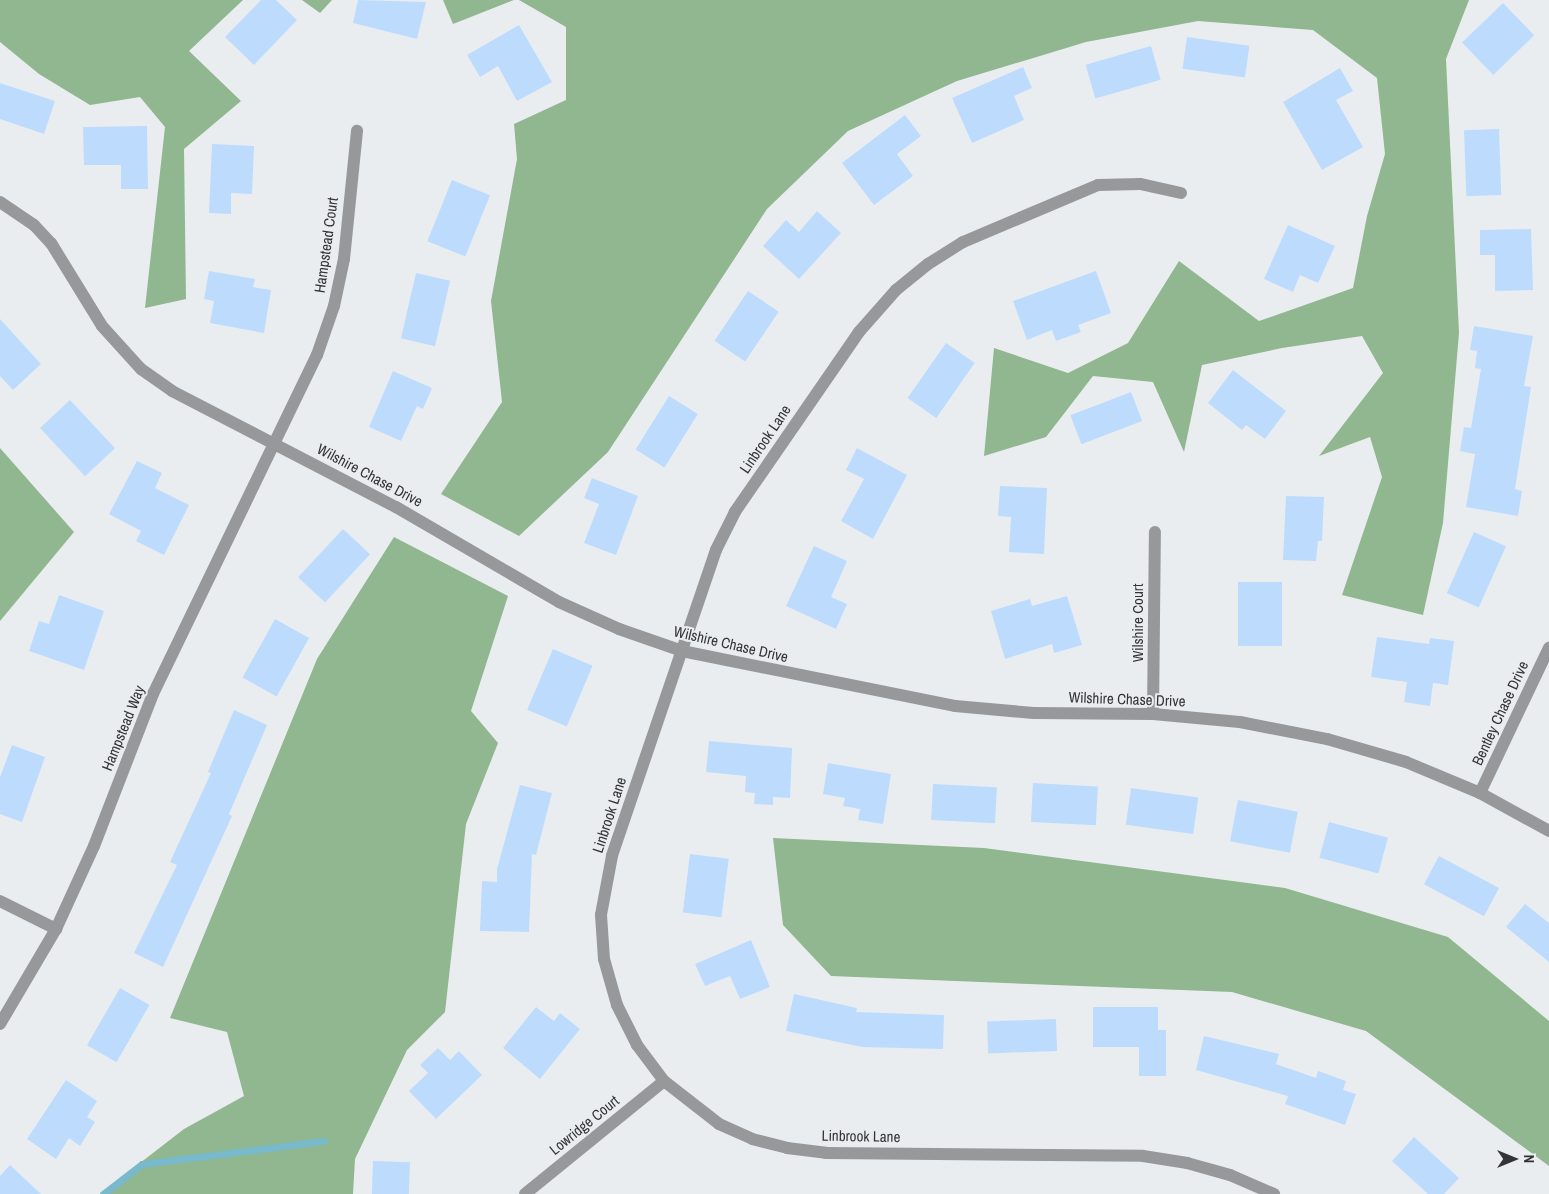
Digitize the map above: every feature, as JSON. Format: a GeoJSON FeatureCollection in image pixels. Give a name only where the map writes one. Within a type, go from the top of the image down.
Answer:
{"type":"FeatureCollection","features":[{"type":"Feature","properties":{"kind":"street","name":"Hampstead Court"},"geometry":{"type":"LineString","coordinates":[[274,442],[317,355],[334,306],[344,259],[357,131]]}},
{"type":"Feature","properties":{"kind":"street","name":"Linbrook Lane"},"geometry":{"type":"LineString","coordinates":[[1181,193],[1140,184],[1098,185],[963,242],[928,264],[896,290],[859,332],[735,512],[716,550],[612,856],[602,915],[604,959],[617,1005],[636,1045],[664,1081],[719,1124],[752,1139],[787,1148],[826,1153],[1143,1156],[1187,1163],[1230,1175],[1274,1194]]}},
{"type":"Feature","properties":{"kind":"street","name":"Wilshire Chase Drive"},"geometry":{"type":"LineString","coordinates":[[0,202],[34,225],[51,243],[102,326],[141,369],[172,391],[274,442],[396,507],[559,602],[619,629],[682,651],[955,706],[1034,713],[1153,714],[1240,722],[1327,739],[1406,762],[1480,793],[1549,831]]}},
{"type":"Feature","properties":{"kind":"street","name":"Hampstead Way"},"geometry":{"type":"LineString","coordinates":[[0,1024],[56,929],[94,846],[153,694],[274,442]]}},
{"type":"Feature","properties":{"kind":"street","name":"Wilshire Court"},"geometry":{"type":"LineString","coordinates":[[1153,714],[1155,532]]}},
{"type":"Feature","properties":{"kind":"street","name":"Bentley Chase Drive"},"geometry":{"type":"LineString","coordinates":[[1480,793],[1549,648]]}},
{"type":"Feature","properties":{"kind":"street"},"geometry":{"type":"LineString","coordinates":[[0,901],[56,929]]}},
{"type":"Feature","properties":{"kind":"street","name":"Lowridge Court"},"geometry":{"type":"LineString","coordinates":[[525,1194],[664,1081]]}},
{"type":"Feature","properties":{"kind":"green space"},"geometry":{"type":"Polygon","coordinates":[[[0,0],[243,0],[189,51],[241,101],[184,149],[186,299],[145,308],[165,127],[140,97],[90,105],[39,74],[0,42],[0,0]]]}},
{"type":"Feature","properties":{"kind":"green space"},"geometry":{"type":"Polygon","coordinates":[[[302,0],[332,0],[320,13],[302,0]]]}},
{"type":"Feature","properties":{"kind":"green space"},"geometry":{"type":"Polygon","coordinates":[[[443,0],[514,0],[453,24],[443,0]]]}},
{"type":"Feature","properties":{"kind":"green space"},"geometry":{"type":"Polygon","coordinates":[[[519,0],[1469,0],[1446,59],[1459,333],[1443,523],[1423,615],[1342,595],[1382,477],[1370,437],[1319,456],[1383,373],[1362,336],[1282,348],[1202,365],[1184,452],[1153,382],[1093,376],[1046,437],[984,456],[994,348],[1068,373],[1128,343],[1179,261],[1259,321],[1353,288],[1367,216],[1385,154],[1377,78],[1313,30],[1198,21],[1086,42],[957,81],[848,131],[767,209],[608,452],[519,536],[441,494],[502,402],[491,301],[517,159],[514,124],[566,100],[566,27],[519,0]]]}},
{"type":"Feature","properties":{"kind":"green space"},"geometry":{"type":"Polygon","coordinates":[[[0,448],[74,532],[0,621],[0,448]]]}},
{"type":"Feature","properties":{"kind":"green space"},"geometry":{"type":"Polygon","coordinates":[[[394,537],[508,596],[471,711],[498,743],[466,824],[445,1012],[407,1050],[355,1159],[353,1194],[100,1194],[184,1129],[244,1096],[227,1032],[170,1018],[317,659],[394,537]]]}},
{"type":"Feature","properties":{"kind":"green space"},"geometry":{"type":"Polygon","coordinates":[[[773,838],[984,848],[1285,888],[1448,937],[1549,1021],[1549,1166],[1366,1031],[1232,992],[831,976],[783,925],[773,838]]]}},
{"type":"Feature","properties":{"kind":"building"},"geometry":{"type":"Polygon","coordinates":[[[261,0],[276,0],[297,20],[254,65],[225,37],[261,0]]]}},
{"type":"Feature","properties":{"kind":"building"},"geometry":{"type":"Polygon","coordinates":[[[358,0],[426,2],[417,39],[353,23],[358,0]]]}},
{"type":"Feature","properties":{"kind":"building"},"geometry":{"type":"Polygon","coordinates":[[[1503,3],[1534,35],[1493,75],[1462,43],[1503,3]]]}},
{"type":"Feature","properties":{"kind":"building"},"geometry":{"type":"Polygon","coordinates":[[[519,25],[552,82],[517,101],[498,66],[480,77],[467,55],[519,25]]]}},
{"type":"Feature","properties":{"kind":"building"},"geometry":{"type":"Polygon","coordinates":[[[1187,37],[1249,46],[1245,77],[1183,69],[1187,37]]]}},
{"type":"Feature","properties":{"kind":"building"},"geometry":{"type":"Polygon","coordinates":[[[1151,46],[1161,80],[1095,98],[1086,65],[1151,46]]]}},
{"type":"Feature","properties":{"kind":"building"},"geometry":{"type":"Polygon","coordinates":[[[1023,67],[1032,88],[1014,96],[1024,120],[972,143],[952,98],[1023,67]]]}},
{"type":"Feature","properties":{"kind":"building"},"geometry":{"type":"Polygon","coordinates":[[[1340,68],[1353,91],[1336,100],[1363,147],[1322,170],[1283,102],[1340,68]]]}},
{"type":"Feature","properties":{"kind":"building"},"geometry":{"type":"Polygon","coordinates":[[[0,83],[55,101],[44,134],[0,119],[0,83]]]}},
{"type":"Feature","properties":{"kind":"building"},"geometry":{"type":"Polygon","coordinates":[[[905,115],[921,136],[897,154],[913,176],[874,205],[842,163],[905,115]]]}},
{"type":"Feature","properties":{"kind":"building"},"geometry":{"type":"Polygon","coordinates":[[[147,126],[148,189],[121,189],[121,165],[84,165],[83,127],[147,126]]]}},
{"type":"Feature","properties":{"kind":"building"},"geometry":{"type":"Polygon","coordinates":[[[1499,129],[1501,195],[1466,196],[1464,130],[1499,129]]]}},
{"type":"Feature","properties":{"kind":"building"},"geometry":{"type":"Polygon","coordinates":[[[212,144],[254,146],[252,194],[231,193],[231,214],[209,213],[212,144]]]}},
{"type":"Feature","properties":{"kind":"building"},"geometry":{"type":"Polygon","coordinates":[[[452,180],[490,195],[465,257],[427,241],[452,180]]]}},
{"type":"Feature","properties":{"kind":"building"},"geometry":{"type":"Polygon","coordinates":[[[817,211],[841,233],[799,279],[763,246],[786,220],[799,232],[817,211]]]}},
{"type":"Feature","properties":{"kind":"building"},"geometry":{"type":"Polygon","coordinates":[[[1288,225],[1335,246],[1318,283],[1300,275],[1293,292],[1264,279],[1288,225]]]}},
{"type":"Feature","properties":{"kind":"building"},"geometry":{"type":"Polygon","coordinates":[[[1531,229],[1533,290],[1495,291],[1495,255],[1480,255],[1480,230],[1531,229]]]}},
{"type":"Feature","properties":{"kind":"building"},"geometry":{"type":"Polygon","coordinates":[[[209,271],[255,279],[253,287],[271,290],[264,333],[210,323],[214,301],[204,299],[209,271]]]}},
{"type":"Feature","properties":{"kind":"building"},"geometry":{"type":"Polygon","coordinates":[[[1096,271],[1111,313],[1078,325],[1081,332],[1056,341],[1052,330],[1027,340],[1013,301],[1096,271]]]}},
{"type":"Feature","properties":{"kind":"building"},"geometry":{"type":"Polygon","coordinates":[[[416,273],[450,281],[435,346],[401,338],[416,273]]]}},
{"type":"Feature","properties":{"kind":"building"},"geometry":{"type":"Polygon","coordinates":[[[748,291],[779,312],[745,361],[714,341],[748,291]]]}},
{"type":"Feature","properties":{"kind":"building"},"geometry":{"type":"Polygon","coordinates":[[[0,319],[41,364],[13,390],[0,376],[0,319]]]}},
{"type":"Feature","properties":{"kind":"building"},"geometry":{"type":"Polygon","coordinates":[[[1474,326],[1533,336],[1524,386],[1531,387],[1515,489],[1522,491],[1518,516],[1466,507],[1475,454],[1460,451],[1464,427],[1471,428],[1481,369],[1475,368],[1477,351],[1470,350],[1474,326]]]}},
{"type":"Feature","properties":{"kind":"building"},"geometry":{"type":"Polygon","coordinates":[[[946,343],[975,363],[936,418],[908,398],[946,343]]]}},
{"type":"Feature","properties":{"kind":"building"},"geometry":{"type":"Polygon","coordinates":[[[1233,370],[1286,411],[1265,439],[1246,425],[1242,430],[1208,403],[1233,370]]]}},
{"type":"Feature","properties":{"kind":"building"},"geometry":{"type":"Polygon","coordinates":[[[393,371],[432,388],[423,409],[417,406],[401,441],[369,427],[393,371]]]}},
{"type":"Feature","properties":{"kind":"building"},"geometry":{"type":"Polygon","coordinates":[[[1131,392],[1142,421],[1081,444],[1070,415],[1131,392]]]}},
{"type":"Feature","properties":{"kind":"building"},"geometry":{"type":"Polygon","coordinates":[[[669,396],[698,414],[664,467],[636,449],[669,396]]]}},
{"type":"Feature","properties":{"kind":"building"},"geometry":{"type":"Polygon","coordinates":[[[70,400],[115,448],[85,476],[40,428],[70,400]]]}},
{"type":"Feature","properties":{"kind":"building"},"geometry":{"type":"Polygon","coordinates":[[[857,448],[907,475],[873,539],[841,521],[864,479],[846,470],[857,448]]]}},
{"type":"Feature","properties":{"kind":"building"},"geometry":{"type":"Polygon","coordinates":[[[137,461],[162,473],[155,488],[189,505],[164,555],[136,541],[141,531],[109,514],[137,461]]]}},
{"type":"Feature","properties":{"kind":"building"},"geometry":{"type":"Polygon","coordinates":[[[592,478],[638,496],[616,555],[584,543],[599,504],[584,498],[592,478]]]}},
{"type":"Feature","properties":{"kind":"building"},"geometry":{"type":"Polygon","coordinates":[[[1000,486],[1047,488],[1044,554],[1009,552],[1011,517],[998,516],[1000,486]]]}},
{"type":"Feature","properties":{"kind":"building"},"geometry":{"type":"Polygon","coordinates":[[[1286,496],[1324,497],[1322,541],[1318,541],[1316,561],[1283,560],[1286,496]]]}},
{"type":"Feature","properties":{"kind":"building"},"geometry":{"type":"Polygon","coordinates":[[[343,529],[370,554],[325,603],[298,577],[343,529]]]}},
{"type":"Feature","properties":{"kind":"building"},"geometry":{"type":"Polygon","coordinates":[[[1474,532],[1506,546],[1479,607],[1447,593],[1474,532]]]}},
{"type":"Feature","properties":{"kind":"building"},"geometry":{"type":"Polygon","coordinates":[[[814,546],[847,561],[831,597],[847,604],[836,629],[786,606],[814,546]]]}},
{"type":"Feature","properties":{"kind":"building"},"geometry":{"type":"Polygon","coordinates":[[[1238,582],[1282,582],[1282,646],[1238,646],[1238,582]]]}},
{"type":"Feature","properties":{"kind":"building"},"geometry":{"type":"Polygon","coordinates":[[[59,595],[104,611],[84,670],[29,651],[39,621],[49,624],[59,595]]]}},
{"type":"Feature","properties":{"kind":"building"},"geometry":{"type":"Polygon","coordinates":[[[1067,596],[1082,645],[1054,653],[1052,644],[1005,659],[991,611],[1030,599],[1032,606],[1067,596]]]}},
{"type":"Feature","properties":{"kind":"building"},"geometry":{"type":"Polygon","coordinates":[[[275,619],[309,638],[277,697],[243,678],[275,619]]]}},
{"type":"Feature","properties":{"kind":"building"},"geometry":{"type":"Polygon","coordinates":[[[1377,637],[1429,644],[1430,638],[1454,641],[1448,685],[1433,683],[1430,706],[1404,702],[1407,682],[1371,677],[1377,637]]]}},
{"type":"Feature","properties":{"kind":"building"},"geometry":{"type":"Polygon","coordinates":[[[553,649],[593,666],[567,727],[527,710],[553,649]]]}},
{"type":"Feature","properties":{"kind":"building"},"geometry":{"type":"Polygon","coordinates":[[[234,710],[267,725],[229,814],[232,816],[163,967],[134,953],[177,865],[170,862],[211,773],[208,772],[234,710]]]}},
{"type":"Feature","properties":{"kind":"building"},"geometry":{"type":"Polygon","coordinates":[[[709,741],[792,748],[790,798],[773,797],[773,805],[754,804],[755,793],[745,792],[746,776],[706,772],[709,741]]]}},
{"type":"Feature","properties":{"kind":"building"},"geometry":{"type":"Polygon","coordinates":[[[12,745],[45,757],[22,822],[0,814],[0,777],[12,745]]]}},
{"type":"Feature","properties":{"kind":"building"},"geometry":{"type":"Polygon","coordinates":[[[828,763],[891,774],[883,824],[858,820],[860,809],[843,806],[845,798],[823,794],[828,763]]]}},
{"type":"Feature","properties":{"kind":"building"},"geometry":{"type":"Polygon","coordinates":[[[1033,783],[1098,786],[1096,825],[1031,822],[1033,783]]]}},
{"type":"Feature","properties":{"kind":"building"},"geometry":{"type":"Polygon","coordinates":[[[933,784],[997,787],[995,823],[931,820],[933,784]]]}},
{"type":"Feature","properties":{"kind":"building"},"geometry":{"type":"Polygon","coordinates":[[[520,785],[552,793],[536,855],[532,854],[529,932],[480,931],[482,881],[497,882],[497,869],[520,785]]]}},
{"type":"Feature","properties":{"kind":"building"},"geometry":{"type":"Polygon","coordinates":[[[1131,788],[1198,797],[1193,834],[1126,825],[1131,788]]]}},
{"type":"Feature","properties":{"kind":"building"},"geometry":{"type":"Polygon","coordinates":[[[1238,800],[1298,812],[1290,853],[1230,841],[1238,800]]]}},
{"type":"Feature","properties":{"kind":"building"},"geometry":{"type":"Polygon","coordinates":[[[1329,822],[1388,838],[1378,874],[1319,858],[1329,822]]]}},
{"type":"Feature","properties":{"kind":"building"},"geometry":{"type":"Polygon","coordinates":[[[690,854],[729,859],[722,917],[683,913],[690,854]]]}},
{"type":"Feature","properties":{"kind":"building"},"geometry":{"type":"Polygon","coordinates":[[[1439,856],[1499,888],[1484,916],[1424,884],[1439,856]]]}},
{"type":"Feature","properties":{"kind":"building"},"geometry":{"type":"Polygon","coordinates":[[[1525,904],[1549,923],[1549,962],[1506,927],[1525,904]]]}},
{"type":"Feature","properties":{"kind":"building"},"geometry":{"type":"Polygon","coordinates":[[[751,940],[770,987],[740,999],[730,976],[705,986],[695,964],[751,940]]]}},
{"type":"Feature","properties":{"kind":"building"},"geometry":{"type":"Polygon","coordinates":[[[120,988],[149,1005],[116,1062],[87,1045],[120,988]]]}},
{"type":"Feature","properties":{"kind":"building"},"geometry":{"type":"Polygon","coordinates":[[[794,994],[857,1008],[856,1012],[944,1015],[943,1049],[862,1047],[786,1031],[794,994]]]}},
{"type":"Feature","properties":{"kind":"building"},"geometry":{"type":"Polygon","coordinates":[[[536,1007],[554,1021],[560,1013],[580,1029],[540,1079],[503,1048],[536,1007]]]}},
{"type":"Feature","properties":{"kind":"building"},"geometry":{"type":"Polygon","coordinates":[[[1093,1007],[1158,1007],[1158,1030],[1166,1030],[1166,1076],[1139,1076],[1139,1047],[1093,1047],[1093,1007]]]}},
{"type":"Feature","properties":{"kind":"building"},"geometry":{"type":"Polygon","coordinates":[[[1056,1019],[1057,1051],[988,1053],[987,1021],[1056,1019]]]}},
{"type":"Feature","properties":{"kind":"building"},"geometry":{"type":"Polygon","coordinates":[[[1204,1036],[1279,1054],[1276,1064],[1316,1078],[1318,1071],[1346,1081],[1343,1090],[1356,1094],[1345,1125],[1285,1104],[1288,1096],[1196,1070],[1204,1036]]]}},
{"type":"Feature","properties":{"kind":"building"},"geometry":{"type":"Polygon","coordinates":[[[438,1048],[450,1060],[459,1051],[482,1075],[436,1119],[409,1091],[428,1073],[420,1065],[438,1048]]]}},
{"type":"Feature","properties":{"kind":"building"},"geometry":{"type":"Polygon","coordinates":[[[66,1080],[97,1101],[87,1117],[95,1122],[80,1146],[69,1138],[56,1159],[27,1139],[66,1080]]]}},
{"type":"Feature","properties":{"kind":"building"},"geometry":{"type":"Polygon","coordinates":[[[1414,1137],[1459,1178],[1444,1194],[1428,1194],[1392,1161],[1414,1137]]]}},
{"type":"Feature","properties":{"kind":"building"},"geometry":{"type":"Polygon","coordinates":[[[373,1161],[410,1162],[409,1194],[372,1194],[373,1161]]]}},
{"type":"Feature","properties":{"kind":"building"},"geometry":{"type":"Polygon","coordinates":[[[10,1165],[41,1194],[0,1194],[0,1176],[10,1165]]]}},
{"type":"Feature","properties":{"kind":"waterway"},"geometry":{"type":"LineString","coordinates":[[103,1194],[142,1164],[324,1141]]}}]}
